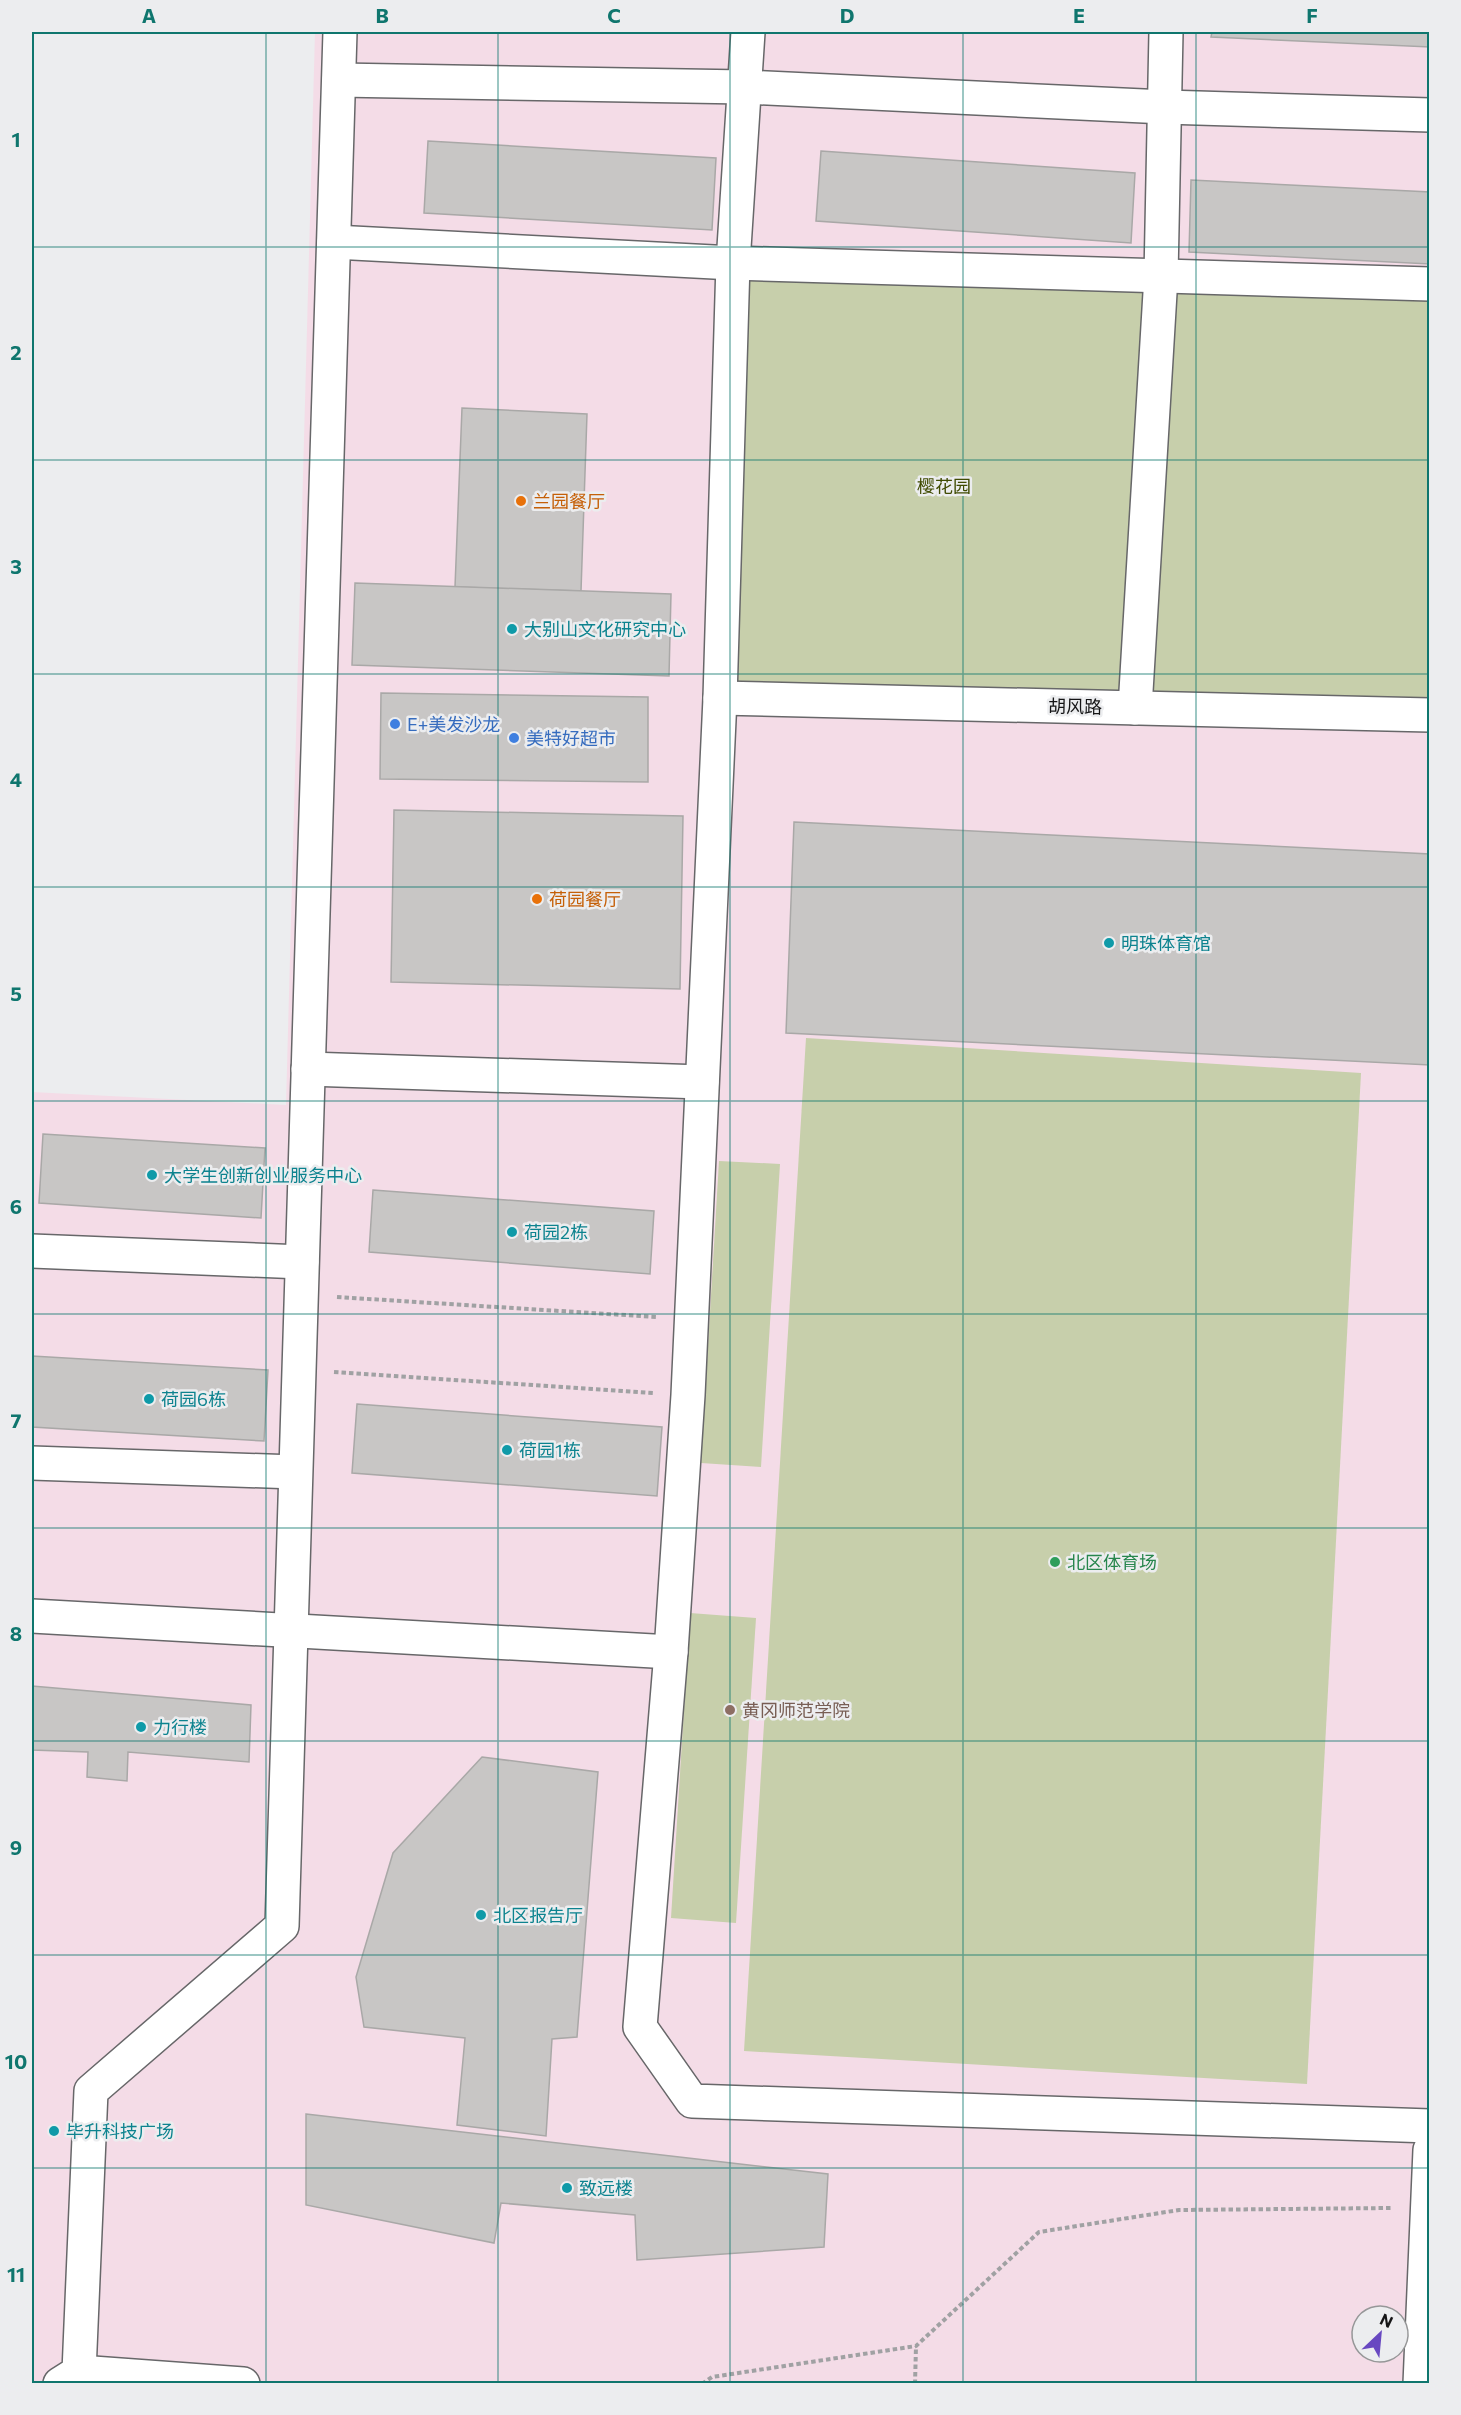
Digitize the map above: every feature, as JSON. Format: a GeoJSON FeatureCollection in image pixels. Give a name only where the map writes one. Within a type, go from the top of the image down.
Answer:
{"type":"FeatureCollection","features":[{"type":"Feature","properties":{"kind":"street"},"geometry":{"type":"LineString","coordinates":[[243,2384],[70,2378],[91,2091],[282,1926],[297,1370],[340,32]]}},
{"type":"Feature","properties":{"kind":"street"},"geometry":{"type":"LineString","coordinates":[[748,32],[733,263],[720,698],[688,1395],[671,1652],[639,2027],[692,2101],[1430,2126]]}},
{"type":"Feature","properties":{"kind":"street"},"geometry":{"type":"LineString","coordinates":[[1135,708],[1161,276],[1166,32]]}},
{"type":"Feature","properties":{"kind":"street"},"geometry":{"type":"LineString","coordinates":[[339,80],[745,87],[1165,107],[1430,115]]}},
{"type":"Feature","properties":{"kind":"street"},"geometry":{"type":"LineString","coordinates":[[334,242],[733,263],[1430,284]]}},
{"type":"Feature","properties":{"kind":"street","name":"胡风路"},"geometry":{"type":"LineString","coordinates":[[720,698],[1430,715]]}},
{"type":"Feature","properties":{"kind":"street"},"geometry":{"type":"LineString","coordinates":[[308,1069],[702,1082]]}},
{"type":"Feature","properties":{"kind":"street"},"geometry":{"type":"LineString","coordinates":[[32,1251],[302,1262]]}},
{"type":"Feature","properties":{"kind":"street"},"geometry":{"type":"LineString","coordinates":[[32,1463],[295,1472]]}},
{"type":"Feature","properties":{"kind":"street"},"geometry":{"type":"LineString","coordinates":[[32,1616],[671,1652]]}},
{"type":"Feature","properties":{"kind":"street"},"geometry":{"type":"LineString","coordinates":[[1420,2384],[1430,2150]]}},
{"type":"Feature","properties":{"kind":"path"},"geometry":{"type":"LineString","coordinates":[[301,1295],[690,1319]]}},
{"type":"Feature","properties":{"kind":"path"},"geometry":{"type":"LineString","coordinates":[[297,1370],[688,1395]]}},
{"type":"Feature","properties":{"kind":"path"},"geometry":{"type":"LineString","coordinates":[[702,2384],[712,2377],[916,2346],[1039,2232],[1179,2210],[1427,2208]]}},
{"type":"Feature","properties":{"kind":"path"},"geometry":{"type":"LineString","coordinates":[[915,2381],[916,2346]]}},
{"type":"Feature","properties":{"kind":"shaded area","name":"黄冈师范学院"},"geometry":{"type":"Polygon","coordinates":[[[315,32],[1429,32],[1429,2383],[32,2383],[32,1092],[286,1105],[315,32]]]}},
{"type":"Feature","properties":{"kind":"green space","name":"樱花园"},"geometry":{"type":"Polygon","coordinates":[[[733,263],[1429,284],[1429,715],[720,698],[733,263]]]}},
{"type":"Feature","properties":{"kind":"green space","name":"北区体育场"},"geometry":{"type":"Polygon","coordinates":[[[806,1038],[1361,1073],[1307,2084],[744,2051],[806,1038]]]}},
{"type":"Feature","properties":{"kind":"green space"},"geometry":{"type":"Polygon","coordinates":[[[719,1161],[780,1164],[761,1467],[701,1463],[719,1161]]]}},
{"type":"Feature","properties":{"kind":"green space"},"geometry":{"type":"Polygon","coordinates":[[[690,1613],[756,1618],[736,1923],[671,1918],[690,1613]]]}},
{"type":"Feature","properties":{"kind":"building"},"geometry":{"type":"Polygon","coordinates":[[[1212,32],[1430,32],[1430,47],[1211,37],[1212,32]]]}},
{"type":"Feature","properties":{"kind":"building"},"geometry":{"type":"Polygon","coordinates":[[[428,141],[716,158],[712,230],[424,213],[428,141]]]}},
{"type":"Feature","properties":{"kind":"building"},"geometry":{"type":"Polygon","coordinates":[[[821,151],[1135,173],[1131,243],[816,221],[821,151]]]}},
{"type":"Feature","properties":{"kind":"building"},"geometry":{"type":"Polygon","coordinates":[[[1191,180],[1430,192],[1430,264],[1189,252],[1191,180]]]}},
{"type":"Feature","properties":{"kind":"building","name":"兰园餐厅"},"geometry":{"type":"Polygon","coordinates":[[[462,408],[587,414],[581,591],[455,587],[462,408]]]}},
{"type":"Feature","properties":{"kind":"building","name":"大别山文化研究中心"},"geometry":{"type":"Polygon","coordinates":[[[355,583],[671,594],[669,676],[352,665],[355,583]]]}},
{"type":"Feature","properties":{"kind":"building","name":"美特好超市"},"geometry":{"type":"Polygon","coordinates":[[[381,693],[648,697],[648,782],[380,779],[381,693]]]}},
{"type":"Feature","properties":{"kind":"building","name":"荷园餐厅"},"geometry":{"type":"Polygon","coordinates":[[[394,810],[683,816],[680,989],[391,982],[394,810]]]}},
{"type":"Feature","properties":{"kind":"building","name":"明珠体育馆"},"geometry":{"type":"Polygon","coordinates":[[[794,822],[1430,854],[1430,1065],[786,1033],[794,822]]]}},
{"type":"Feature","properties":{"kind":"building","name":"大学生创新创业服务中心"},"geometry":{"type":"Polygon","coordinates":[[[43,1134],[265,1148],[261,1218],[39,1203],[43,1134]]]}},
{"type":"Feature","properties":{"kind":"building","name":"荷园2栋"},"geometry":{"type":"Polygon","coordinates":[[[373,1190],[654,1211],[650,1274],[369,1252],[373,1190]]]}},
{"type":"Feature","properties":{"kind":"building","name":"荷园6栋"},"geometry":{"type":"Polygon","coordinates":[[[32,1356],[268,1370],[264,1441],[32,1427],[32,1356]]]}},
{"type":"Feature","properties":{"kind":"building","name":"荷园1栋"},"geometry":{"type":"Polygon","coordinates":[[[357,1404],[662,1427],[657,1496],[352,1473],[357,1404]]]}},
{"type":"Feature","properties":{"kind":"building","name":"力行楼"},"geometry":{"type":"Polygon","coordinates":[[[32,1686],[251,1705],[249,1762],[128,1752],[127,1781],[87,1777],[88,1752],[32,1750],[32,1686]]]}},
{"type":"Feature","properties":{"kind":"building","name":"北区报告厅"},"geometry":{"type":"Polygon","coordinates":[[[482,1757],[598,1772],[577,2037],[552,2039],[546,2136],[457,2125],[465,2038],[364,2027],[356,1977],[393,1853],[482,1757]]]}},
{"type":"Feature","properties":{"kind":"building","name":"致远楼"},"geometry":{"type":"Polygon","coordinates":[[[306,2114],[828,2174],[824,2247],[637,2260],[635,2215],[501,2203],[494,2243],[306,2205],[306,2114]]]}},
{"type":"Feature","properties":{"kind":"place","name":"兰园餐厅"},"geometry":{"type":"Point","coordinates":[521,501]}},
{"type":"Feature","properties":{"kind":"place","name":"大别山文化研究中心"},"geometry":{"type":"Point","coordinates":[512,629]}},
{"type":"Feature","properties":{"kind":"place","name":"E+美发沙龙"},"geometry":{"type":"Point","coordinates":[395,724]}},
{"type":"Feature","properties":{"kind":"place","name":"美特好超市"},"geometry":{"type":"Point","coordinates":[514,738]}},
{"type":"Feature","properties":{"kind":"place","name":"荷园餐厅"},"geometry":{"type":"Point","coordinates":[537,899]}},
{"type":"Feature","properties":{"kind":"place","name":"明珠体育馆"},"geometry":{"type":"Point","coordinates":[1109,943]}},
{"type":"Feature","properties":{"kind":"place","name":"大学生创新创业服务中心"},"geometry":{"type":"Point","coordinates":[152,1175]}},
{"type":"Feature","properties":{"kind":"place","name":"荷园2栋"},"geometry":{"type":"Point","coordinates":[512,1232]}},
{"type":"Feature","properties":{"kind":"place","name":"荷园6栋"},"geometry":{"type":"Point","coordinates":[149,1399]}},
{"type":"Feature","properties":{"kind":"place","name":"荷园1栋"},"geometry":{"type":"Point","coordinates":[507,1450]}},
{"type":"Feature","properties":{"kind":"place","name":"北区体育场"},"geometry":{"type":"Point","coordinates":[1055,1562]}},
{"type":"Feature","properties":{"kind":"place","name":"黄冈师范学院"},"geometry":{"type":"Point","coordinates":[730,1710]}},
{"type":"Feature","properties":{"kind":"place","name":"力行楼"},"geometry":{"type":"Point","coordinates":[141,1727]}},
{"type":"Feature","properties":{"kind":"place","name":"北区报告厅"},"geometry":{"type":"Point","coordinates":[481,1915]}},
{"type":"Feature","properties":{"kind":"place","name":"毕升科技广场"},"geometry":{"type":"Point","coordinates":[54,2131]}},
{"type":"Feature","properties":{"kind":"place","name":"致远楼"},"geometry":{"type":"Point","coordinates":[567,2188]}}]}
